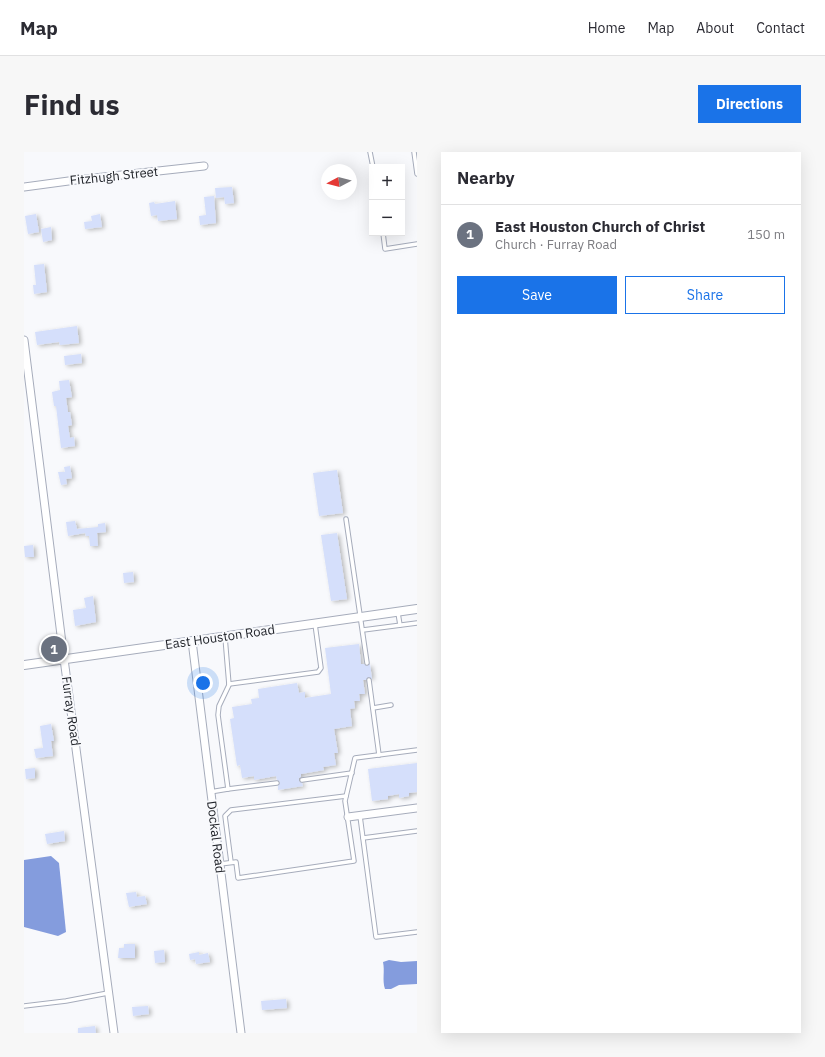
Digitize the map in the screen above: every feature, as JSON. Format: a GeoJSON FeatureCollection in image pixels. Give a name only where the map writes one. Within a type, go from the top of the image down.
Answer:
{"type":"FeatureCollection","features":[{"type":"Feature","properties":{"kind":"street","name":"Fitzhugh Street"},"geometry":{"type":"LineString","coordinates":[[24,187],[204,166]]}},
{"type":"Feature","properties":{"kind":"street","name":"Furray Road"},"geometry":{"type":"LineString","coordinates":[[24,340],[25,360],[114,1033]]}},
{"type":"Feature","properties":{"kind":"street","name":"East Houston Road"},"geometry":{"type":"LineString","coordinates":[[24,665],[417,609]]}},
{"type":"Feature","properties":{"kind":"street","name":"Dockal Road"},"geometry":{"type":"LineString","coordinates":[[192,641],[241,1033]]}},
{"type":"Feature","properties":{"kind":"street"},"geometry":{"type":"LineString","coordinates":[[348,817],[417,808]]}},
{"type":"Feature","properties":{"kind":"lane"},"geometry":{"type":"LineString","coordinates":[[370,152],[372,164]]}},
{"type":"Feature","properties":{"kind":"lane"},"geometry":{"type":"LineString","coordinates":[[414,152],[417,174]]}},
{"type":"Feature","properties":{"kind":"lane"},"geometry":{"type":"LineString","coordinates":[[383,236],[385,249],[417,244]]}},
{"type":"Feature","properties":{"kind":"lane"},"geometry":{"type":"LineString","coordinates":[[346,519],[367,663]]}},
{"type":"Feature","properties":{"kind":"lane"},"geometry":{"type":"LineString","coordinates":[[398,612],[400,625]]}},
{"type":"Feature","properties":{"kind":"lane"},"geometry":{"type":"LineString","coordinates":[[363,630],[417,623]]}},
{"type":"Feature","properties":{"kind":"lane"},"geometry":{"type":"LineString","coordinates":[[229,684],[318,672],[321,668],[315,624]]}},
{"type":"Feature","properties":{"kind":"lane"},"geometry":{"type":"LineString","coordinates":[[224,636],[229,684],[228,690],[219,706],[218,715],[228,789]]}},
{"type":"Feature","properties":{"kind":"lane"},"geometry":{"type":"LineString","coordinates":[[369,680],[379,755]]}},
{"type":"Feature","properties":{"kind":"lane"},"geometry":{"type":"LineString","coordinates":[[373,708],[392,705]]}},
{"type":"Feature","properties":{"kind":"lane"},"geometry":{"type":"LineString","coordinates":[[219,864],[236,862],[238,878],[354,861],[345,801],[355,758],[417,750]]}},
{"type":"Feature","properties":{"kind":"lane"},"geometry":{"type":"LineString","coordinates":[[302,780],[352,773]]}},
{"type":"Feature","properties":{"kind":"lane"},"geometry":{"type":"LineString","coordinates":[[210,792],[277,783]]}},
{"type":"Feature","properties":{"kind":"lane"},"geometry":{"type":"LineString","coordinates":[[231,862],[225,816],[231,810],[346,796]]}},
{"type":"Feature","properties":{"kind":"lane"},"geometry":{"type":"LineString","coordinates":[[360,816],[376,937],[417,932]]}},
{"type":"Feature","properties":{"kind":"lane"},"geometry":{"type":"LineString","coordinates":[[215,830],[227,829]]}},
{"type":"Feature","properties":{"kind":"lane"},"geometry":{"type":"LineString","coordinates":[[363,838],[417,831]]}},
{"type":"Feature","properties":{"kind":"lane"},"geometry":{"type":"LineString","coordinates":[[24,1006],[66,1001],[108,993]]}},
{"type":"Feature","properties":{"kind":"water"},"geometry":{"type":"Polygon","coordinates":[[[51,856],[59,863],[66,932],[58,936],[24,927],[24,860],[51,856]]]}},
{"type":"Feature","properties":{"kind":"water"},"geometry":{"type":"Polygon","coordinates":[[[389,960],[401,962],[417,961],[417,984],[399,985],[391,989],[385,989],[383,962],[389,960]]]}},
{"type":"Feature","properties":{"kind":"building"},"geometry":{"type":"Polygon","coordinates":[[[232,187],[234,203],[225,204],[224,197],[216,198],[215,188],[232,187]]]}},
{"type":"Feature","properties":{"kind":"building"},"geometry":{"type":"Polygon","coordinates":[[[214,196],[216,223],[200,225],[199,216],[206,215],[204,197],[214,196]]]}},
{"type":"Feature","properties":{"kind":"building"},"geometry":{"type":"Polygon","coordinates":[[[175,201],[177,219],[158,221],[157,215],[151,216],[149,203],[154,202],[155,204],[175,201]]]}},
{"type":"Feature","properties":{"kind":"building"},"geometry":{"type":"Polygon","coordinates":[[[36,214],[39,232],[28,234],[25,216],[36,214]]]}},
{"type":"Feature","properties":{"kind":"building"},"geometry":{"type":"Polygon","coordinates":[[[100,214],[102,227],[85,229],[84,222],[92,221],[91,216],[100,214]]]}},
{"type":"Feature","properties":{"kind":"building"},"geometry":{"type":"Polygon","coordinates":[[[51,227],[52,240],[43,242],[41,229],[51,227]]]}},
{"type":"Feature","properties":{"kind":"building"},"geometry":{"type":"Polygon","coordinates":[[[44,264],[47,292],[34,294],[33,285],[36,285],[34,265],[44,264]]]}},
{"type":"Feature","properties":{"kind":"building"},"geometry":{"type":"Polygon","coordinates":[[[77,326],[79,343],[60,345],[59,342],[37,345],[35,332],[77,326]]]}},
{"type":"Feature","properties":{"kind":"building"},"geometry":{"type":"Polygon","coordinates":[[[81,354],[82,363],[65,365],[64,356],[81,354]]]}},
{"type":"Feature","properties":{"kind":"building"},"geometry":{"type":"Polygon","coordinates":[[[69,380],[72,397],[66,398],[72,425],[68,426],[70,438],[74,437],[75,446],[61,448],[56,406],[54,406],[52,392],[60,390],[59,381],[69,380]]]}},
{"type":"Feature","properties":{"kind":"building"},"geometry":{"type":"Polygon","coordinates":[[[70,466],[72,478],[66,479],[67,484],[61,485],[58,472],[65,472],[64,467],[70,466]]]}},
{"type":"Feature","properties":{"kind":"building"},"geometry":{"type":"Polygon","coordinates":[[[337,470],[343,513],[319,516],[313,473],[337,470]]]}},
{"type":"Feature","properties":{"kind":"building"},"geometry":{"type":"Polygon","coordinates":[[[75,521],[77,529],[98,527],[98,524],[105,523],[106,532],[97,533],[98,546],[90,546],[89,536],[86,536],[85,533],[68,536],[66,522],[75,521]]]}},
{"type":"Feature","properties":{"kind":"building"},"geometry":{"type":"Polygon","coordinates":[[[337,533],[347,599],[331,601],[321,535],[337,533]]]}},
{"type":"Feature","properties":{"kind":"building"},"geometry":{"type":"Polygon","coordinates":[[[33,545],[34,557],[25,557],[24,546],[33,545]]]}},
{"type":"Feature","properties":{"kind":"building"},"geometry":{"type":"Polygon","coordinates":[[[133,572],[134,582],[124,583],[123,573],[133,572]]]}},
{"type":"Feature","properties":{"kind":"building"},"geometry":{"type":"Polygon","coordinates":[[[93,596],[96,622],[75,626],[73,610],[86,608],[84,598],[93,596]]]}},
{"type":"Feature","properties":{"kind":"building"},"geometry":{"type":"Polygon","coordinates":[[[359,644],[361,664],[367,666],[370,664],[372,679],[368,677],[366,680],[363,680],[365,694],[359,694],[360,701],[354,701],[355,708],[350,709],[352,726],[334,729],[338,753],[334,753],[336,765],[323,767],[324,770],[301,774],[299,781],[303,786],[278,790],[280,782],[277,780],[276,776],[254,780],[254,776],[242,778],[240,765],[237,766],[230,719],[234,718],[232,707],[252,704],[251,699],[259,698],[258,689],[297,683],[299,693],[305,692],[305,698],[331,694],[325,648],[359,644]]]}},
{"type":"Feature","properties":{"kind":"building"},"geometry":{"type":"Polygon","coordinates":[[[51,724],[54,741],[51,741],[53,756],[36,758],[34,749],[43,748],[40,726],[51,724]]]}},
{"type":"Feature","properties":{"kind":"building"},"geometry":{"type":"Polygon","coordinates":[[[417,763],[417,792],[409,793],[409,796],[399,798],[399,794],[388,796],[388,799],[372,801],[368,769],[417,763]]]}},
{"type":"Feature","properties":{"kind":"building"},"geometry":{"type":"Polygon","coordinates":[[[35,768],[35,778],[26,779],[25,769],[35,768]]]}},
{"type":"Feature","properties":{"kind":"building"},"geometry":{"type":"Polygon","coordinates":[[[64,831],[65,841],[47,844],[45,834],[64,831]]]}},
{"type":"Feature","properties":{"kind":"building"},"geometry":{"type":"Polygon","coordinates":[[[136,892],[137,897],[145,896],[147,904],[129,907],[126,893],[136,892]]]}},
{"type":"Feature","properties":{"kind":"building"},"geometry":{"type":"Polygon","coordinates":[[[124,944],[135,944],[135,958],[118,958],[119,948],[124,948],[124,944]]]}},
{"type":"Feature","properties":{"kind":"building"},"geometry":{"type":"Polygon","coordinates":[[[164,950],[165,962],[155,963],[154,951],[164,950]]]}},
{"type":"Feature","properties":{"kind":"building"},"geometry":{"type":"Polygon","coordinates":[[[199,952],[199,955],[208,953],[210,962],[196,964],[195,959],[190,960],[189,954],[199,952]]]}},
{"type":"Feature","properties":{"kind":"building"},"geometry":{"type":"Polygon","coordinates":[[[286,999],[287,1008],[262,1010],[261,1001],[286,999]]]}},
{"type":"Feature","properties":{"kind":"building"},"geometry":{"type":"Polygon","coordinates":[[[148,1006],[149,1014],[133,1016],[132,1007],[148,1006]]]}},
{"type":"Feature","properties":{"kind":"building"},"geometry":{"type":"Polygon","coordinates":[[[95,1026],[96,1033],[78,1033],[78,1028],[95,1026]]]}},
{"type":"Feature","properties":{"kind":"place","name":"East Houston Church of Christ"},"geometry":{"type":"Point","coordinates":[54,649]}}]}
